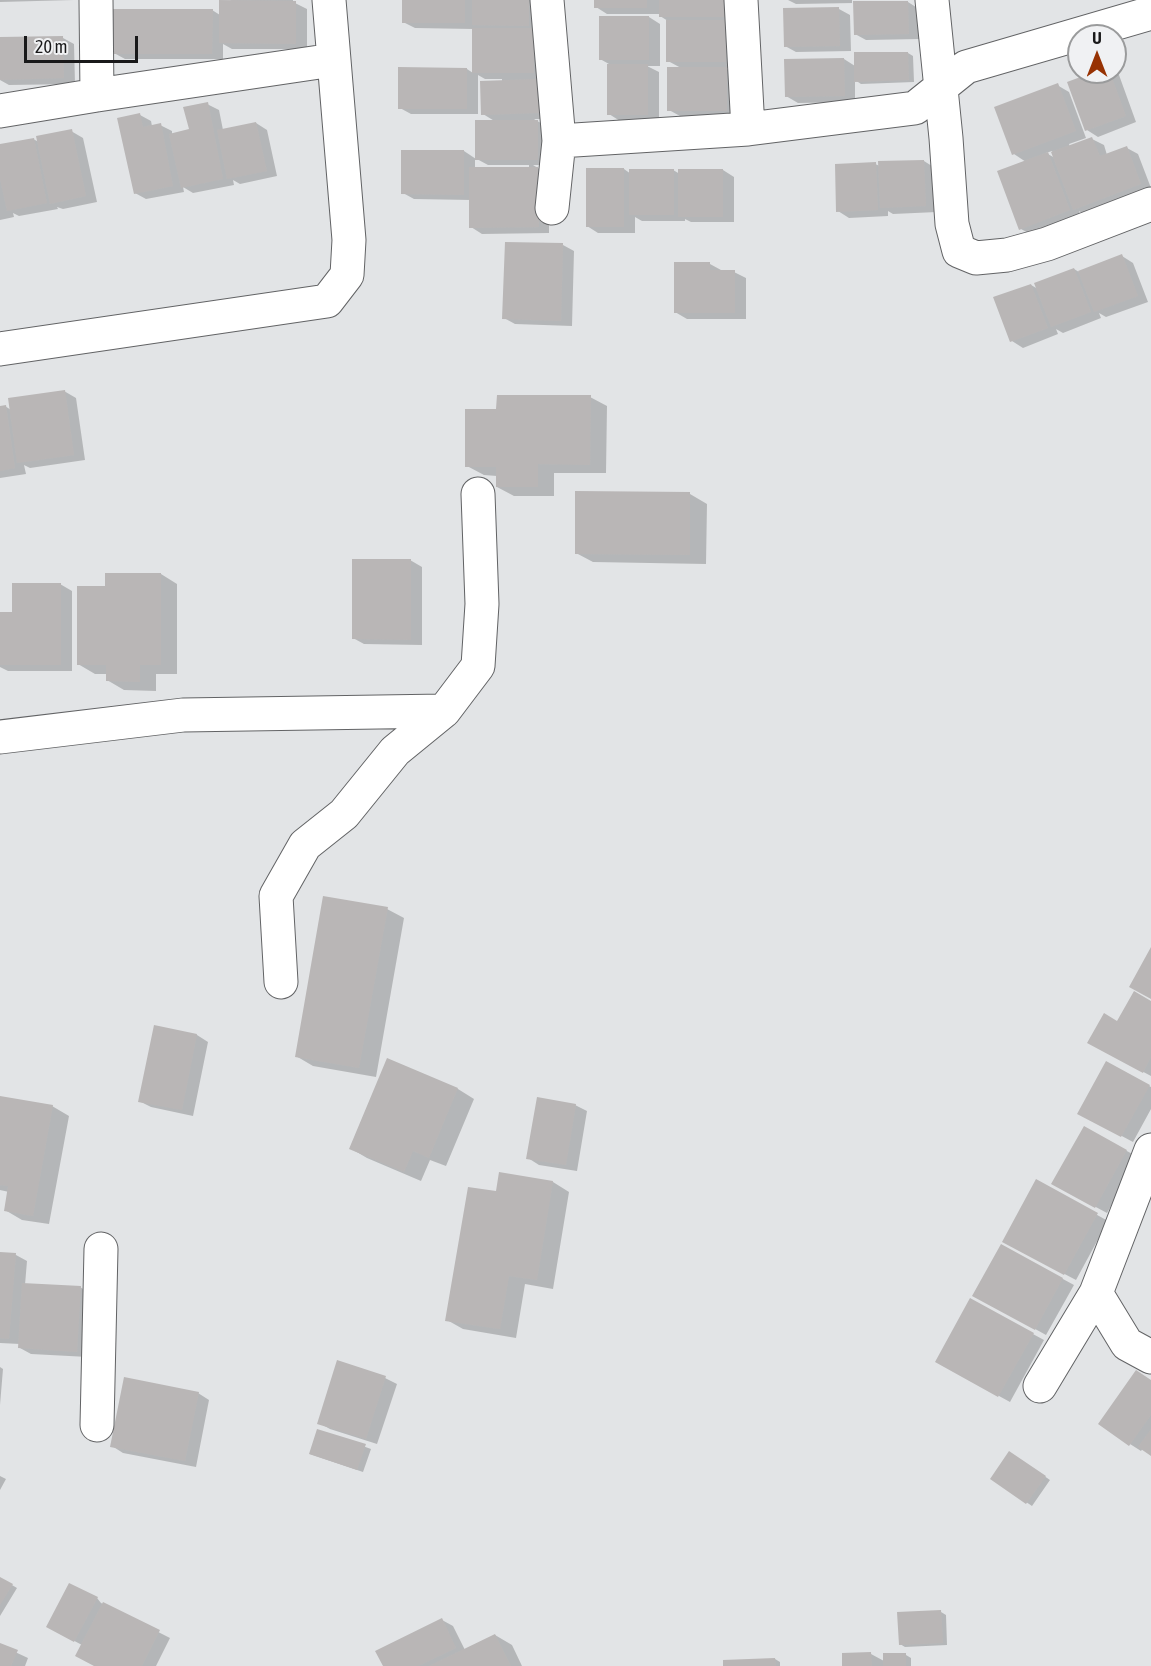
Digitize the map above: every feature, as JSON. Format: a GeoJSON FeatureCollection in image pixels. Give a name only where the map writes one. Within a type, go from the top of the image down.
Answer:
{"type":"FeatureCollection","features":[{"type":"Feature","properties":{"kind":"street"},"geometry":{"type":"LineString","coordinates":[[96,0],[97,95]]}},
{"type":"Feature","properties":{"kind":"street"},"geometry":{"type":"LineString","coordinates":[[0,349],[327,301],[347,275],[349,240],[329,0]]}},
{"type":"Feature","properties":{"kind":"street"},"geometry":{"type":"LineString","coordinates":[[547,0],[559,141],[552,208]]}},
{"type":"Feature","properties":{"kind":"street"},"geometry":{"type":"LineString","coordinates":[[741,0],[748,129]]}},
{"type":"Feature","properties":{"kind":"street"},"geometry":{"type":"LineString","coordinates":[[932,0],[952,224],[959,251],[976,258],[1007,255],[1047,244],[1151,204]]}},
{"type":"Feature","properties":{"kind":"street"},"geometry":{"type":"LineString","coordinates":[[559,141],[748,129],[915,108],[966,67],[1151,13]]}},
{"type":"Feature","properties":{"kind":"street"},"geometry":{"type":"LineString","coordinates":[[0,111],[333,60]]}},
{"type":"Feature","properties":{"kind":"street"},"geometry":{"type":"LineString","coordinates":[[281,982],[276,896],[305,845],[344,814],[395,751],[444,711],[478,666],[482,604],[478,494]]}},
{"type":"Feature","properties":{"kind":"street"},"geometry":{"type":"LineString","coordinates":[[0,737],[183,715],[444,711]]}},
{"type":"Feature","properties":{"kind":"street"},"geometry":{"type":"LineString","coordinates":[[1040,1386],[1096,1293],[1151,1150]]}},
{"type":"Feature","properties":{"kind":"street"},"geometry":{"type":"LineString","coordinates":[[97,1425],[101,1249]]}},
{"type":"Feature","properties":{"kind":"street"},"geometry":{"type":"LineString","coordinates":[[1096,1293],[1127,1344],[1151,1357]]}},
{"type":"Feature","properties":{"kind":"building"},"geometry":{"type":"Polygon","coordinates":[[[219,0],[296,1],[296,44],[219,43],[219,0]]]}},
{"type":"Feature","properties":{"kind":"building"},"geometry":{"type":"Polygon","coordinates":[[[402,0],[465,0],[465,23],[402,23],[402,0]]]}},
{"type":"Feature","properties":{"kind":"building"},"geometry":{"type":"Polygon","coordinates":[[[472,0],[529,0],[529,26],[472,25],[472,0]]]}},
{"type":"Feature","properties":{"kind":"building"},"geometry":{"type":"Polygon","coordinates":[[[594,0],[647,0],[647,8],[594,8],[594,0]]]}},
{"type":"Feature","properties":{"kind":"building"},"geometry":{"type":"Polygon","coordinates":[[[659,0],[725,0],[725,17],[659,17],[659,0]]]}},
{"type":"Feature","properties":{"kind":"building"},"geometry":{"type":"Polygon","coordinates":[[[853,1],[908,1],[909,34],[854,35],[853,1]]]}},
{"type":"Feature","properties":{"kind":"building"},"geometry":{"type":"Polygon","coordinates":[[[839,7],[840,46],[784,47],[783,8],[839,7]]]}},
{"type":"Feature","properties":{"kind":"building"},"geometry":{"type":"Polygon","coordinates":[[[112,9],[213,9],[212,54],[112,54],[112,9]]]}},
{"type":"Feature","properties":{"kind":"building"},"geometry":{"type":"Polygon","coordinates":[[[599,16],[649,16],[649,60],[599,60],[599,16]]]}},
{"type":"Feature","properties":{"kind":"building"},"geometry":{"type":"Polygon","coordinates":[[[666,20],[726,20],[726,62],[666,62],[666,20]]]}},
{"type":"Feature","properties":{"kind":"building"},"geometry":{"type":"Polygon","coordinates":[[[472,28],[534,28],[534,73],[472,73],[472,28]]]}},
{"type":"Feature","properties":{"kind":"building"},"geometry":{"type":"Polygon","coordinates":[[[63,36],[64,78],[0,80],[0,37],[63,36]]]}},
{"type":"Feature","properties":{"kind":"building"},"geometry":{"type":"Polygon","coordinates":[[[854,52],[908,52],[909,80],[854,82],[854,52]]]}},
{"type":"Feature","properties":{"kind":"building"},"geometry":{"type":"Polygon","coordinates":[[[844,58],[845,96],[785,97],[784,59],[844,58]]]}},
{"type":"Feature","properties":{"kind":"building"},"geometry":{"type":"Polygon","coordinates":[[[607,64],[648,64],[648,115],[607,115],[607,64]]]}},
{"type":"Feature","properties":{"kind":"building"},"geometry":{"type":"Polygon","coordinates":[[[398,67],[467,68],[467,109],[398,109],[398,67]]]}},
{"type":"Feature","properties":{"kind":"building"},"geometry":{"type":"Polygon","coordinates":[[[667,67],[727,67],[727,111],[667,111],[667,67]]]}},
{"type":"Feature","properties":{"kind":"building"},"geometry":{"type":"Polygon","coordinates":[[[538,79],[539,113],[481,115],[480,81],[538,79]]]}},
{"type":"Feature","properties":{"kind":"building"},"geometry":{"type":"Polygon","coordinates":[[[1058,83],[1076,131],[1012,155],[994,107],[1058,83]]]}},
{"type":"Feature","properties":{"kind":"building"},"geometry":{"type":"Polygon","coordinates":[[[1068,84],[1114,84],[1126,116],[1085,131],[1068,84]]]}},
{"type":"Feature","properties":{"kind":"building"},"geometry":{"type":"Polygon","coordinates":[[[208,102],[223,179],[181,188],[169,134],[189,129],[183,107],[208,102]]]}},
{"type":"Feature","properties":{"kind":"building"},"geometry":{"type":"Polygon","coordinates":[[[140,113],[143,127],[161,123],[173,186],[134,194],[117,118],[140,113]]]}},
{"type":"Feature","properties":{"kind":"building"},"geometry":{"type":"Polygon","coordinates":[[[475,120],[538,120],[538,160],[475,160],[475,120]]]}},
{"type":"Feature","properties":{"kind":"building"},"geometry":{"type":"Polygon","coordinates":[[[256,122],[267,171],[227,179],[217,130],[256,122]]]}},
{"type":"Feature","properties":{"kind":"building"},"geometry":{"type":"Polygon","coordinates":[[[72,129],[86,196],[50,204],[36,136],[72,129]]]}},
{"type":"Feature","properties":{"kind":"building"},"geometry":{"type":"Polygon","coordinates":[[[1092,137],[1100,156],[1127,146],[1141,184],[1073,210],[1051,152],[1092,137]]]}},
{"type":"Feature","properties":{"kind":"building"},"geometry":{"type":"Polygon","coordinates":[[[34,138],[47,203],[7,211],[0,179],[0,144],[34,138]]]}},
{"type":"Feature","properties":{"kind":"building"},"geometry":{"type":"Polygon","coordinates":[[[401,150],[464,150],[464,195],[401,194],[401,150]]]}},
{"type":"Feature","properties":{"kind":"building"},"geometry":{"type":"Polygon","coordinates":[[[1048,152],[1070,210],[1019,230],[997,171],[1048,152]]]}},
{"type":"Feature","properties":{"kind":"building"},"geometry":{"type":"Polygon","coordinates":[[[924,160],[926,206],[880,208],[878,161],[924,160]]]}},
{"type":"Feature","properties":{"kind":"building"},"geometry":{"type":"Polygon","coordinates":[[[876,162],[878,210],[836,212],[835,164],[876,162]]]}},
{"type":"Feature","properties":{"kind":"building"},"geometry":{"type":"Polygon","coordinates":[[[469,167],[538,167],[539,227],[469,228],[469,167]]]}},
{"type":"Feature","properties":{"kind":"building"},"geometry":{"type":"Polygon","coordinates":[[[586,168],[624,168],[624,227],[586,227],[586,168]]]}},
{"type":"Feature","properties":{"kind":"building"},"geometry":{"type":"Polygon","coordinates":[[[629,169],[674,169],[674,215],[629,215],[629,169]]]}},
{"type":"Feature","properties":{"kind":"building"},"geometry":{"type":"Polygon","coordinates":[[[678,169],[723,169],[723,217],[678,217],[678,169]]]}},
{"type":"Feature","properties":{"kind":"building"},"geometry":{"type":"Polygon","coordinates":[[[505,242],[563,243],[561,321],[502,319],[505,242]]]}},
{"type":"Feature","properties":{"kind":"building"},"geometry":{"type":"Polygon","coordinates":[[[1122,254],[1138,296],[1094,312],[1078,271],[1122,254]]]}},
{"type":"Feature","properties":{"kind":"building"},"geometry":{"type":"Polygon","coordinates":[[[674,262],[710,262],[710,270],[735,270],[735,313],[674,313],[674,262]]]}},
{"type":"Feature","properties":{"kind":"building"},"geometry":{"type":"Polygon","coordinates":[[[1074,268],[1091,312],[1051,327],[1034,283],[1074,268]]]}},
{"type":"Feature","properties":{"kind":"building"},"geometry":{"type":"Polygon","coordinates":[[[1031,284],[1048,328],[1010,342],[993,297],[1031,284]]]}},
{"type":"Feature","properties":{"kind":"building"},"geometry":{"type":"Polygon","coordinates":[[[65,390],[74,455],[17,463],[8,398],[65,390]]]}},
{"type":"Feature","properties":{"kind":"building"},"geometry":{"type":"Polygon","coordinates":[[[497,395],[591,395],[590,465],[538,464],[538,487],[496,487],[496,467],[465,467],[465,409],[496,409],[497,395]]]}},
{"type":"Feature","properties":{"kind":"building"},"geometry":{"type":"Polygon","coordinates":[[[6,405],[15,468],[0,471],[0,406],[6,405]]]}},
{"type":"Feature","properties":{"kind":"building"},"geometry":{"type":"Polygon","coordinates":[[[575,491],[690,492],[690,555],[575,554],[575,491]]]}},
{"type":"Feature","properties":{"kind":"building"},"geometry":{"type":"Polygon","coordinates":[[[352,559],[411,559],[411,640],[352,639],[352,559]]]}},
{"type":"Feature","properties":{"kind":"building"},"geometry":{"type":"Polygon","coordinates":[[[105,573],[161,573],[161,665],[140,665],[140,682],[106,681],[106,665],[77,665],[77,586],[105,586],[105,573]]]}},
{"type":"Feature","properties":{"kind":"building"},"geometry":{"type":"Polygon","coordinates":[[[12,583],[61,583],[61,665],[0,665],[0,612],[12,612],[12,583]]]}},
{"type":"Feature","properties":{"kind":"building"},"geometry":{"type":"Polygon","coordinates":[[[323,896],[388,907],[359,1068],[295,1057],[323,896]]]}},
{"type":"Feature","properties":{"kind":"building"},"geometry":{"type":"Polygon","coordinates":[[[1151,947],[1151,999],[1129,987],[1151,947]]]}},
{"type":"Feature","properties":{"kind":"building"},"geometry":{"type":"Polygon","coordinates":[[[1134,991],[1151,1001],[1151,1057],[1143,1073],[1087,1043],[1104,1013],[1117,1021],[1134,991]]]}},
{"type":"Feature","properties":{"kind":"building"},"geometry":{"type":"Polygon","coordinates":[[[154,1025],[197,1034],[182,1110],[138,1102],[154,1025]]]}},
{"type":"Feature","properties":{"kind":"building"},"geometry":{"type":"Polygon","coordinates":[[[387,1058],[458,1088],[429,1158],[413,1151],[404,1172],[349,1149],[387,1058]]]}},
{"type":"Feature","properties":{"kind":"building"},"geometry":{"type":"Polygon","coordinates":[[[1106,1061],[1150,1085],[1121,1137],[1077,1114],[1106,1061]]]}},
{"type":"Feature","properties":{"kind":"building"},"geometry":{"type":"Polygon","coordinates":[[[0,1096],[53,1105],[33,1216],[4,1211],[8,1186],[0,1185],[0,1096]]]}},
{"type":"Feature","properties":{"kind":"building"},"geometry":{"type":"Polygon","coordinates":[[[537,1097],[576,1104],[566,1165],[526,1159],[537,1097]]]}},
{"type":"Feature","properties":{"kind":"building"},"geometry":{"type":"Polygon","coordinates":[[[1084,1126],[1127,1150],[1095,1208],[1051,1184],[1084,1126]]]}},
{"type":"Feature","properties":{"kind":"building"},"geometry":{"type":"Polygon","coordinates":[[[499,1172],[553,1181],[537,1280],[509,1276],[500,1329],[445,1321],[468,1187],[496,1191],[499,1172]]]}},
{"type":"Feature","properties":{"kind":"building"},"geometry":{"type":"Polygon","coordinates":[[[1036,1179],[1098,1213],[1064,1275],[1002,1242],[1036,1179]]]}},
{"type":"Feature","properties":{"kind":"building"},"geometry":{"type":"Polygon","coordinates":[[[1001,1244],[1063,1278],[1035,1330],[972,1296],[1001,1244]]]}},
{"type":"Feature","properties":{"kind":"building"},"geometry":{"type":"Polygon","coordinates":[[[0,1252],[16,1253],[9,1339],[0,1338],[0,1252]]]}},
{"type":"Feature","properties":{"kind":"building"},"geometry":{"type":"Polygon","coordinates":[[[22,1283],[81,1286],[77,1352],[18,1348],[22,1283]]]}},
{"type":"Feature","properties":{"kind":"building"},"geometry":{"type":"Polygon","coordinates":[[[970,1298],[1034,1333],[998,1397],[935,1362],[970,1298]]]}},
{"type":"Feature","properties":{"kind":"building"},"geometry":{"type":"Polygon","coordinates":[[[337,1360],[386,1376],[366,1439],[317,1424],[337,1360]]]}},
{"type":"Feature","properties":{"kind":"building"},"geometry":{"type":"Polygon","coordinates":[[[1136,1370],[1151,1380],[1151,1415],[1129,1446],[1098,1424],[1136,1370]]]}},
{"type":"Feature","properties":{"kind":"building"},"geometry":{"type":"Polygon","coordinates":[[[124,1377],[199,1392],[185,1461],[110,1447],[124,1377]]]}},
{"type":"Feature","properties":{"kind":"building"},"geometry":{"type":"Polygon","coordinates":[[[317,1429],[366,1444],[357,1470],[309,1454],[317,1429]]]}},
{"type":"Feature","properties":{"kind":"building"},"geometry":{"type":"Polygon","coordinates":[[[1151,1429],[1151,1456],[1138,1447],[1151,1429]]]}},
{"type":"Feature","properties":{"kind":"building"},"geometry":{"type":"Polygon","coordinates":[[[1009,1451],[1046,1476],[1026,1504],[990,1479],[1009,1451]]]}},
{"type":"Feature","properties":{"kind":"building"},"geometry":{"type":"Polygon","coordinates":[[[0,1577],[13,1584],[0,1605],[0,1577]]]}},
{"type":"Feature","properties":{"kind":"building"},"geometry":{"type":"Polygon","coordinates":[[[69,1583],[98,1597],[74,1642],[46,1627],[69,1583]]]}},
{"type":"Feature","properties":{"kind":"building"},"geometry":{"type":"Polygon","coordinates":[[[103,1602],[160,1630],[142,1666],[94,1666],[75,1656],[103,1602]]]}},
{"type":"Feature","properties":{"kind":"building"},"geometry":{"type":"Polygon","coordinates":[[[941,1610],[943,1643],[899,1645],[897,1612],[941,1610]]]}},
{"type":"Feature","properties":{"kind":"building"},"geometry":{"type":"Polygon","coordinates":[[[442,1618],[456,1648],[418,1666],[383,1666],[375,1651],[442,1618]]]}},
{"type":"Feature","properties":{"kind":"building"},"geometry":{"type":"Polygon","coordinates":[[[495,1634],[511,1666],[429,1666],[495,1634]]]}},
{"type":"Feature","properties":{"kind":"building"},"geometry":{"type":"Polygon","coordinates":[[[0,1643],[18,1650],[11,1666],[0,1666],[0,1643]]]}},
{"type":"Feature","properties":{"kind":"building"},"geometry":{"type":"Polygon","coordinates":[[[871,1652],[872,1666],[842,1666],[842,1653],[871,1652]]]}},
{"type":"Feature","properties":{"kind":"building"},"geometry":{"type":"Polygon","coordinates":[[[883,1653],[906,1653],[906,1666],[883,1666],[883,1653]]]}},
{"type":"Feature","properties":{"kind":"building"},"geometry":{"type":"Polygon","coordinates":[[[775,1658],[776,1666],[723,1666],[723,1660],[775,1658]]]}}]}
